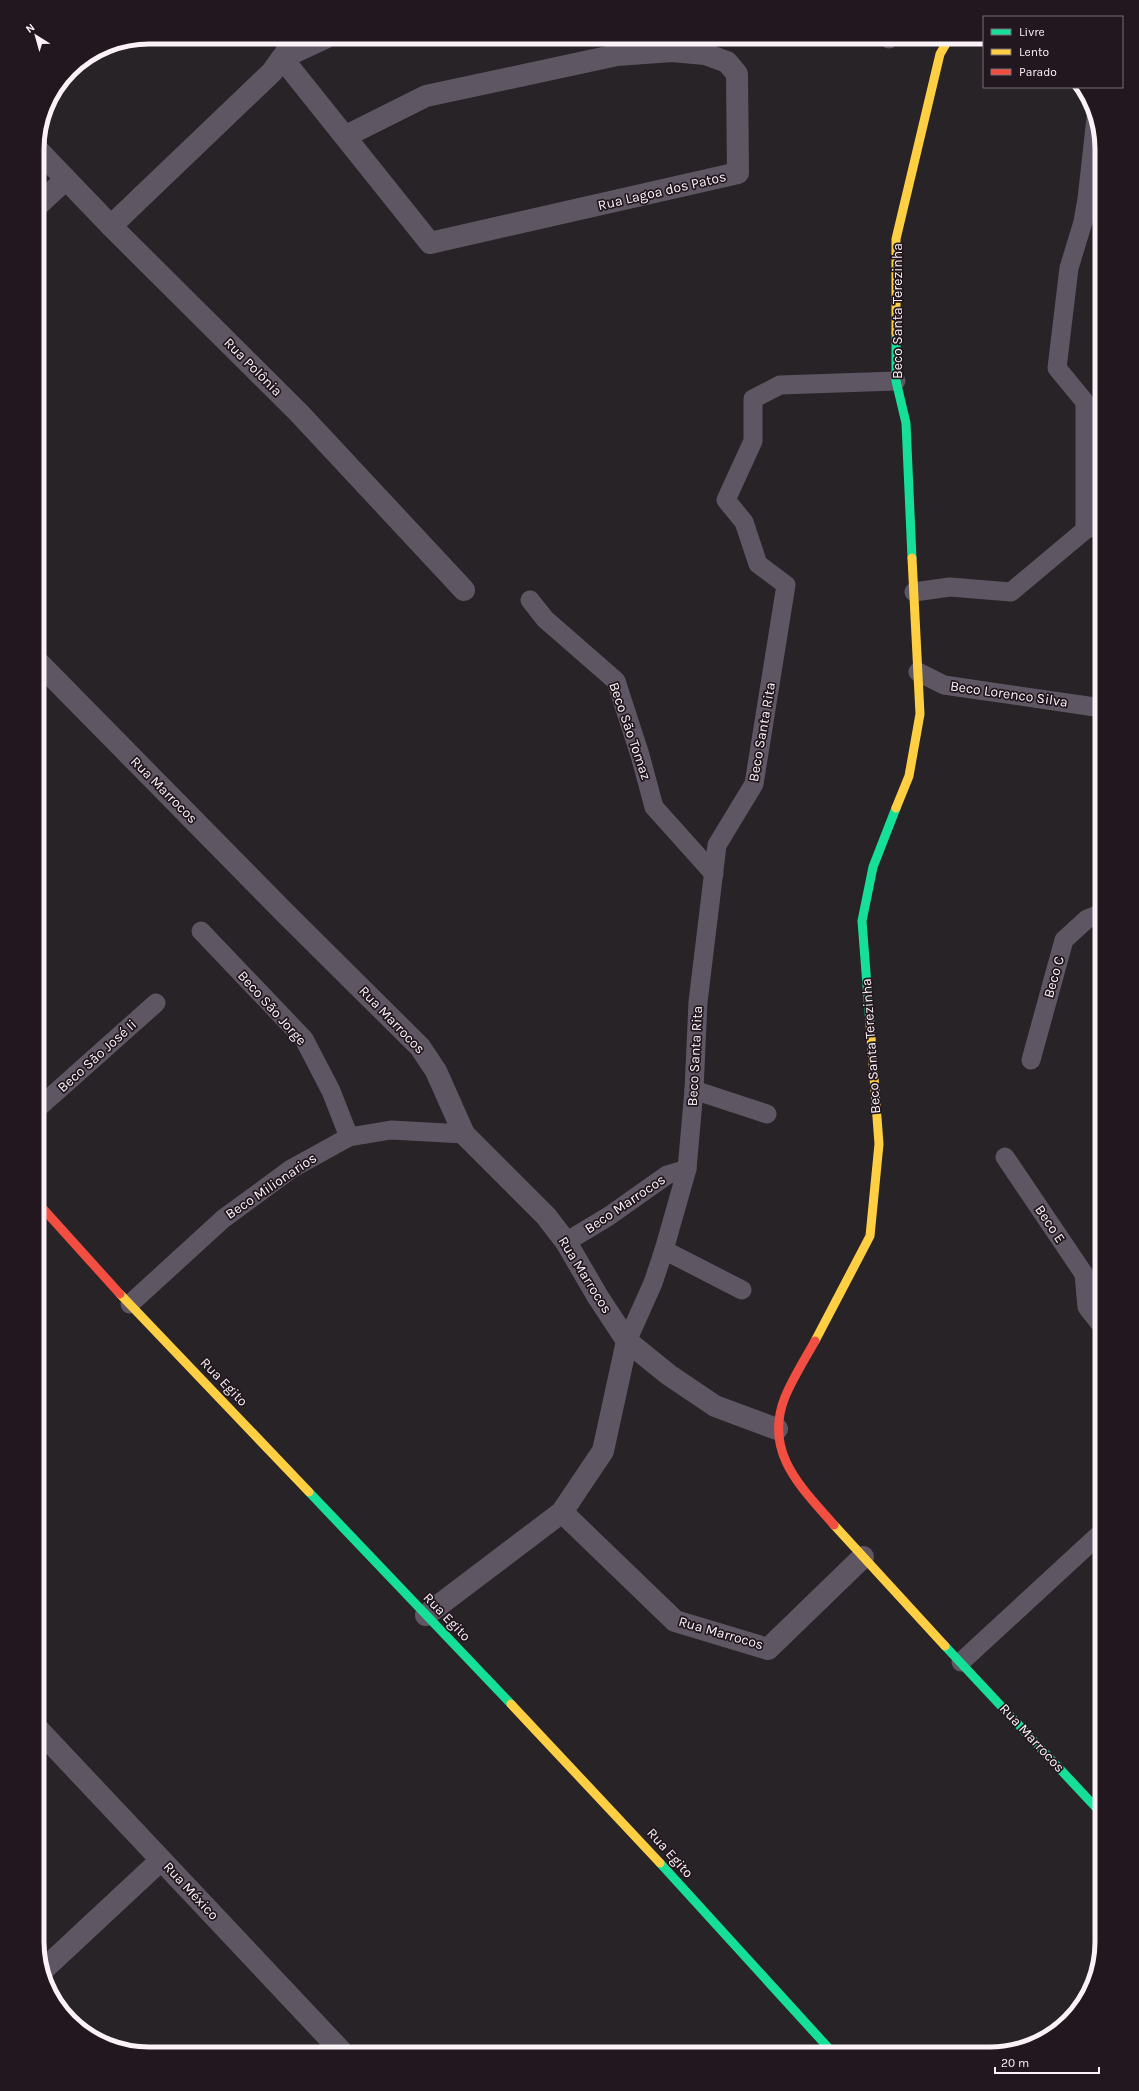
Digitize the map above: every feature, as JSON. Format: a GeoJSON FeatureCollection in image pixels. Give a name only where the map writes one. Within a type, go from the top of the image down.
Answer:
{"type":"FeatureCollection","features":[{"type":"Feature","properties":{"kind":"street"},"geometry":{"type":"LineString","coordinates":[[111,226],[272,72],[282,58],[312,44]]}},
{"type":"Feature","properties":{"kind":"street","name":"Beco Santa Terezinha"},"geometry":{"type":"LineString","coordinates":[[796,1482],[782,1455],[777,1429],[785,1398],[870,1236],[879,1144],[862,921],[872,867],[909,776],[920,714],[906,423],[896,381],[896,238],[940,54],[946,44]]}},
{"type":"Feature","properties":{"kind":"street","name":"Rua Lagoa dos Patos"},"geometry":{"type":"LineString","coordinates":[[282,58],[346,136],[430,243],[738,173],[737,74],[727,62],[705,54],[672,51],[617,55],[426,96],[346,136]]}},
{"type":"Feature","properties":{"kind":"street","name":"Rua Polônia"},"geometry":{"type":"LineString","coordinates":[[44,157],[65,180],[299,413],[464,590]]}},
{"type":"Feature","properties":{"kind":"street"},"geometry":{"type":"LineString","coordinates":[[44,200],[65,180]]}},
{"type":"Feature","properties":{"kind":"street","name":"Rua Marrocos"},"geometry":{"type":"LineString","coordinates":[[44,668],[286,914],[420,1047],[436,1071],[464,1134],[546,1216],[566,1242],[598,1297],[627,1341],[669,1375],[715,1406],[777,1429]]}},
{"type":"Feature","properties":{"kind":"street","name":"Rua Egito"},"geometry":{"type":"LineString","coordinates":[[44,1210],[130,1304],[612,1810],[828,2047]]}},
{"type":"Feature","properties":{"kind":"street"},"geometry":{"type":"LineString","coordinates":[[426,1614],[562,1512],[603,1451],[627,1341]]}},
{"type":"Feature","properties":{"kind":"street","name":"Rua Marrocos"},"geometry":{"type":"LineString","coordinates":[[796,1482],[863,1557],[1095,1806]]}},
{"type":"Feature","properties":{"kind":"street","name":"Rua Marrocos"},"geometry":{"type":"LineString","coordinates":[[562,1512],[675,1621],[768,1649],[863,1557]]}},
{"type":"Feature","properties":{"kind":"street","name":"Rua México"},"geometry":{"type":"LineString","coordinates":[[44,1735],[337,2047]]}},
{"type":"Feature","properties":{"kind":"street"},"geometry":{"type":"LineString","coordinates":[[47,1965],[161,1860]]}},
{"type":"Feature","properties":{"kind":"lane"},"geometry":{"type":"LineString","coordinates":[[282,58],[287,44]]}},
{"type":"Feature","properties":{"kind":"lane"},"geometry":{"type":"LineString","coordinates":[[914,592],[950,587],[1011,592],[1094,526],[1085,402],[1057,368],[1068,268],[1083,222],[1094,136]]}},
{"type":"Feature","properties":{"kind":"lane","name":"Beco Santa Rita"},"geometry":{"type":"LineString","coordinates":[[627,1341],[653,1283],[687,1169],[694,1090],[698,1002],[717,845],[754,784],[786,585],[758,564],[744,522],[726,500],[753,441],[753,399],[780,385],[896,381]]}},
{"type":"Feature","properties":{"kind":"lane","name":"Beco São Tomaz"},"geometry":{"type":"LineString","coordinates":[[530,600],[545,619],[616,681],[654,806],[714,874]]}},
{"type":"Feature","properties":{"kind":"lane","name":"Beco Lorenco Silva"},"geometry":{"type":"LineString","coordinates":[[918,672],[944,685],[1095,707]]}},
{"type":"Feature","properties":{"kind":"lane","name":"Beco C"},"geometry":{"type":"LineString","coordinates":[[1031,1060],[1064,940],[1087,919],[1095,916]]}},
{"type":"Feature","properties":{"kind":"lane","name":"Beco São Jorge"},"geometry":{"type":"LineString","coordinates":[[201,931],[304,1038],[331,1091],[349,1137]]}},
{"type":"Feature","properties":{"kind":"lane","name":"Beco São José Ii"},"geometry":{"type":"LineString","coordinates":[[44,1103],[156,1003]]}},
{"type":"Feature","properties":{"kind":"lane"},"geometry":{"type":"LineString","coordinates":[[694,1090],[766,1114]]}},
{"type":"Feature","properties":{"kind":"lane","name":"Beco Milionarios"},"geometry":{"type":"LineString","coordinates":[[130,1304],[223,1219],[291,1169],[349,1137],[391,1130],[464,1134]]}},
{"type":"Feature","properties":{"kind":"lane","name":"Beco E"},"geometry":{"type":"LineString","coordinates":[[1005,1157],[1084,1274],[1087,1308],[1095,1318]]}},
{"type":"Feature","properties":{"kind":"lane","name":"Beco Marrocos"},"geometry":{"type":"LineString","coordinates":[[566,1242],[609,1216],[667,1175],[687,1169]]}},
{"type":"Feature","properties":{"kind":"lane"},"geometry":{"type":"LineString","coordinates":[[664,1250],[742,1290]]}},
{"type":"Feature","properties":{"kind":"lane"},"geometry":{"type":"LineString","coordinates":[[1086,1294],[1095,1287]]}},
{"type":"Feature","properties":{"kind":"lane"},"geometry":{"type":"LineString","coordinates":[[961,1662],[1095,1538]]}},
{"type":"Feature","properties":{"kind":"traffic: fast"},"geometry":{"type":"LineString","coordinates":[[896,333],[896,381],[906,423],[912,558]]}},
{"type":"Feature","properties":{"kind":"traffic: fast"},"geometry":{"type":"LineString","coordinates":[[870,1024],[862,921],[873,867],[896,808]]}},
{"type":"Feature","properties":{"kind":"traffic: fast"},"geometry":{"type":"LineString","coordinates":[[309,1492],[511,1704]]}},
{"type":"Feature","properties":{"kind":"traffic: fast"},"geometry":{"type":"LineString","coordinates":[[945,1646],[1095,1807]]}},
{"type":"Feature","properties":{"kind":"traffic: fast"},"geometry":{"type":"LineString","coordinates":[[660,1863],[828,2047]]}},
{"type":"Feature","properties":{"kind":"traffic: slow"},"geometry":{"type":"LineString","coordinates":[[896,333],[896,239],[940,54],[946,44]]}},
{"type":"Feature","properties":{"kind":"traffic: slow"},"geometry":{"type":"LineString","coordinates":[[896,808],[909,776],[920,714],[912,558]]}},
{"type":"Feature","properties":{"kind":"traffic: slow"},"geometry":{"type":"LineString","coordinates":[[815,1341],[870,1236],[879,1144],[870,1024]]}},
{"type":"Feature","properties":{"kind":"traffic: slow"},"geometry":{"type":"LineString","coordinates":[[120,1294],[309,1492]]}},
{"type":"Feature","properties":{"kind":"traffic: slow"},"geometry":{"type":"LineString","coordinates":[[834,1525],[945,1646]]}},
{"type":"Feature","properties":{"kind":"traffic: slow"},"geometry":{"type":"LineString","coordinates":[[511,1704],[660,1863]]}},
{"type":"Feature","properties":{"kind":"traffic: jam"},"geometry":{"type":"LineString","coordinates":[[44,1210],[120,1294]]}},
{"type":"Feature","properties":{"kind":"traffic: jam"},"geometry":{"type":"LineString","coordinates":[[815,1341],[785,1397],[779,1417],[779,1435],[782,1452],[798,1482],[834,1525]]}}]}
